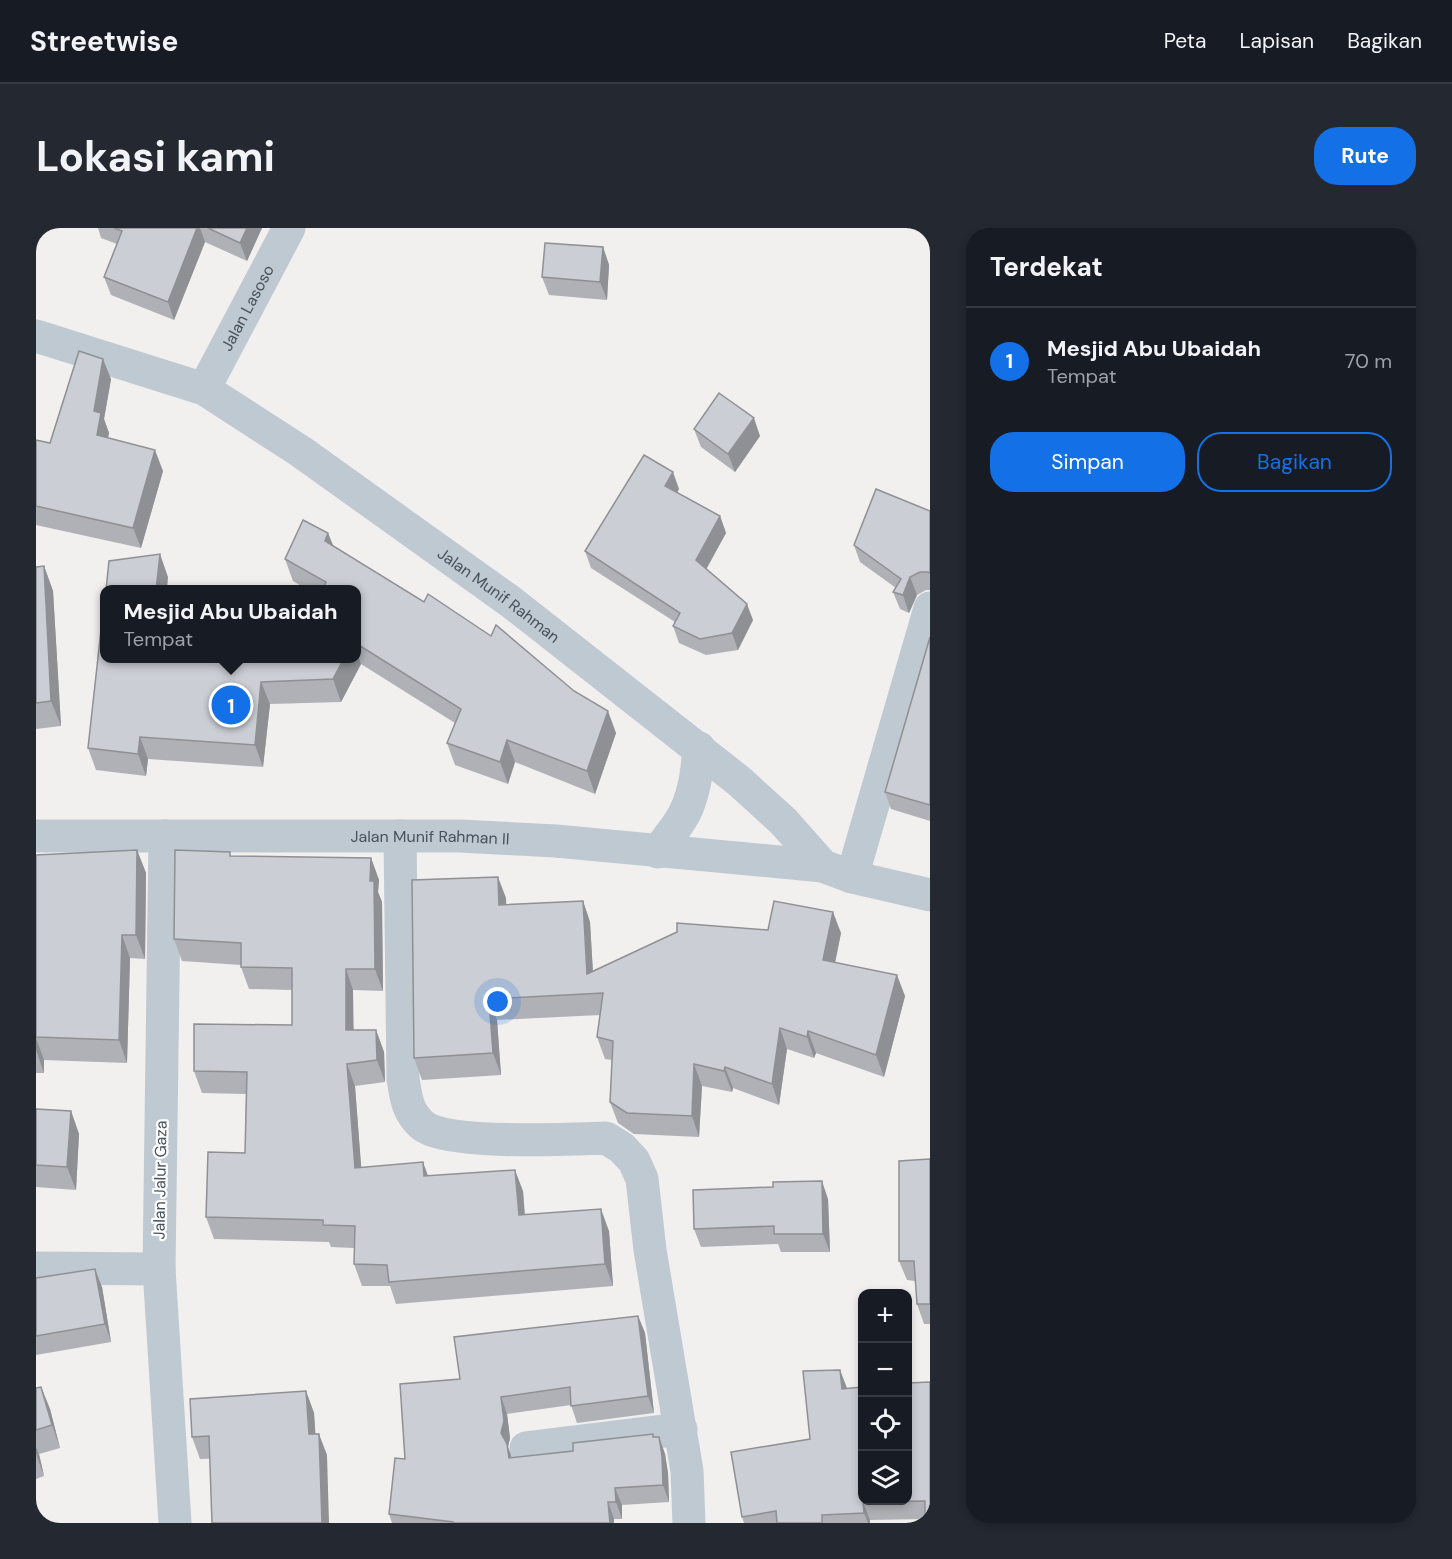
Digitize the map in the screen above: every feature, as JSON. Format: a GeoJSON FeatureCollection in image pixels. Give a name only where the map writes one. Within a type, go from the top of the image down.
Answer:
{"type":"FeatureCollection","features":[{"type":"Feature","properties":{"kind":"street","name":"Jalan Lasoso"},"geometry":{"type":"LineString","coordinates":[[204,389],[289,228]]}},
{"type":"Feature","properties":{"kind":"street","name":"Jalan Munif Rahman"},"geometry":{"type":"LineString","coordinates":[[36,336],[204,389],[300,451],[511,602],[699,748],[837,872]]}},
{"type":"Feature","properties":{"kind":"street"},"geometry":{"type":"LineString","coordinates":[[930,608],[837,872],[930,895]]}},
{"type":"Feature","properties":{"kind":"street"},"geometry":{"type":"LineString","coordinates":[[658,852],[681,820],[697,774],[699,748]]}},
{"type":"Feature","properties":{"kind":"street","name":"Jalan Munif Rahman II"},"geometry":{"type":"LineString","coordinates":[[36,836],[400,836],[556,841],[837,872]]}},
{"type":"Feature","properties":{"kind":"street","name":"Jalan Jalur Gaza"},"geometry":{"type":"LineString","coordinates":[[165,836],[159,1269],[175,1523]]}},
{"type":"Feature","properties":{"kind":"street"},"geometry":{"type":"LineString","coordinates":[[400,836],[403,1078],[408,1108],[423,1126],[437,1133],[477,1138],[606,1138],[622,1148],[634,1161],[642,1179],[650,1250],[681,1429],[687,1471],[689,1523]]}},
{"type":"Feature","properties":{"kind":"street"},"geometry":{"type":"LineString","coordinates":[[36,1268],[159,1269]]}},
{"type":"Feature","properties":{"kind":"street"},"geometry":{"type":"LineString","coordinates":[[526,1448],[681,1429]]}},
{"type":"Feature","properties":{"kind":"building"},"geometry":{"type":"Polygon","coordinates":[[[114,228],[197,228],[168,302],[104,277],[122,231],[114,228]]]}},
{"type":"Feature","properties":{"kind":"building"},"geometry":{"type":"Polygon","coordinates":[[[208,228],[247,228],[240,243],[208,228]]]}},
{"type":"Feature","properties":{"kind":"building"},"geometry":{"type":"Polygon","coordinates":[[[545,243],[603,247],[600,282],[542,277],[545,243]]]}},
{"type":"Feature","properties":{"kind":"building"},"geometry":{"type":"Polygon","coordinates":[[[79,351],[103,359],[94,411],[101,413],[97,435],[155,450],[133,528],[36,506],[36,440],[50,443],[79,351]]]}},
{"type":"Feature","properties":{"kind":"building"},"geometry":{"type":"Polygon","coordinates":[[[719,393],[754,418],[728,454],[694,429],[719,393]]]}},
{"type":"Feature","properties":{"kind":"building"},"geometry":{"type":"Polygon","coordinates":[[[644,455],[673,472],[665,486],[720,516],[696,560],[747,604],[732,633],[700,639],[673,626],[680,613],[585,551],[644,455]]]}},
{"type":"Feature","properties":{"kind":"building"},"geometry":{"type":"Polygon","coordinates":[[[876,489],[930,511],[930,573],[920,572],[910,577],[903,595],[893,592],[901,579],[854,545],[876,489]]]}},
{"type":"Feature","properties":{"kind":"building"},"geometry":{"type":"Polygon","coordinates":[[[303,520],[328,533],[325,541],[424,602],[428,594],[491,636],[496,625],[574,691],[608,711],[587,771],[507,740],[500,762],[447,743],[461,709],[361,646],[361,585],[324,585],[326,582],[285,559],[303,520]]]}},
{"type":"Feature","properties":{"kind":"building"},"geometry":{"type":"Polygon","coordinates":[[[160,554],[157,585],[107,585],[109,561],[160,554]]]}},
{"type":"Feature","properties":{"kind":"building"},"geometry":{"type":"Polygon","coordinates":[[[44,566],[51,701],[36,703],[36,567],[44,566]]]}},
{"type":"Feature","properties":{"kind":"building"},"geometry":{"type":"Polygon","coordinates":[[[930,637],[930,805],[885,792],[930,637]]]}},
{"type":"Feature","properties":{"kind":"building"},"geometry":{"type":"Polygon","coordinates":[[[100,639],[100,663],[341,663],[333,679],[261,682],[255,745],[140,737],[138,754],[88,748],[100,639]]]}},
{"type":"Feature","properties":{"kind":"building"},"geometry":{"type":"Polygon","coordinates":[[[137,850],[136,935],[122,935],[119,1040],[36,1037],[36,855],[137,850]]]}},
{"type":"Feature","properties":{"kind":"building"},"geometry":{"type":"Polygon","coordinates":[[[175,850],[230,852],[230,856],[371,858],[370,881],[374,881],[375,969],[346,969],[346,1030],[376,1030],[377,1060],[347,1064],[355,1168],[423,1162],[424,1176],[515,1170],[519,1215],[601,1209],[605,1264],[389,1282],[387,1265],[354,1264],[355,1226],[323,1225],[323,1220],[206,1217],[208,1152],[245,1153],[247,1072],[194,1071],[194,1024],[292,1025],[292,968],[241,967],[241,943],[174,939],[175,850]]]}},
{"type":"Feature","properties":{"kind":"building"},"geometry":{"type":"Polygon","coordinates":[[[498,877],[499,905],[583,901],[587,974],[677,932],[677,923],[768,930],[774,901],[833,912],[823,960],[897,975],[876,1055],[808,1031],[807,1037],[780,1028],[772,1084],[725,1067],[724,1071],[694,1064],[692,1116],[627,1113],[610,1102],[613,1041],[597,1037],[603,993],[489,999],[493,1053],[414,1058],[412,880],[498,877]]]}},
{"type":"Feature","properties":{"kind":"building"},"geometry":{"type":"Polygon","coordinates":[[[36,1109],[71,1111],[67,1167],[36,1165],[36,1109]]]}},
{"type":"Feature","properties":{"kind":"building"},"geometry":{"type":"Polygon","coordinates":[[[930,1159],[930,1304],[917,1304],[914,1261],[899,1261],[899,1161],[930,1159]]]}},
{"type":"Feature","properties":{"kind":"building"},"geometry":{"type":"Polygon","coordinates":[[[822,1181],[823,1234],[774,1234],[774,1226],[694,1229],[693,1190],[773,1187],[773,1182],[822,1181]]]}},
{"type":"Feature","properties":{"kind":"building"},"geometry":{"type":"Polygon","coordinates":[[[95,1269],[105,1324],[36,1336],[36,1278],[95,1269]]]}},
{"type":"Feature","properties":{"kind":"building"},"geometry":{"type":"Polygon","coordinates":[[[638,1316],[648,1396],[571,1406],[570,1387],[501,1397],[504,1421],[501,1433],[507,1444],[509,1458],[573,1451],[573,1443],[653,1434],[653,1437],[659,1437],[663,1485],[615,1488],[616,1502],[608,1502],[610,1523],[453,1523],[389,1514],[395,1458],[405,1459],[400,1384],[460,1379],[454,1337],[638,1316]]]}},
{"type":"Feature","properties":{"kind":"building"},"geometry":{"type":"Polygon","coordinates":[[[840,1370],[842,1389],[858,1387],[858,1505],[863,1505],[864,1513],[822,1515],[822,1523],[777,1523],[776,1511],[742,1517],[731,1452],[810,1439],[803,1371],[840,1370]]]}},
{"type":"Feature","properties":{"kind":"building"},"geometry":{"type":"Polygon","coordinates":[[[930,1382],[930,1519],[925,1519],[925,1501],[912,1501],[912,1383],[930,1382]]]}},
{"type":"Feature","properties":{"kind":"building"},"geometry":{"type":"Polygon","coordinates":[[[41,1387],[52,1425],[36,1430],[36,1388],[41,1387]]]}},
{"type":"Feature","properties":{"kind":"building"},"geometry":{"type":"Polygon","coordinates":[[[306,1391],[309,1434],[319,1434],[322,1523],[212,1523],[209,1436],[192,1437],[190,1399],[306,1391]]]}},
{"type":"Feature","properties":{"kind":"place","name":"Mesjid Abu Ubaidah"},"geometry":{"type":"Point","coordinates":[231,705]}}]}
